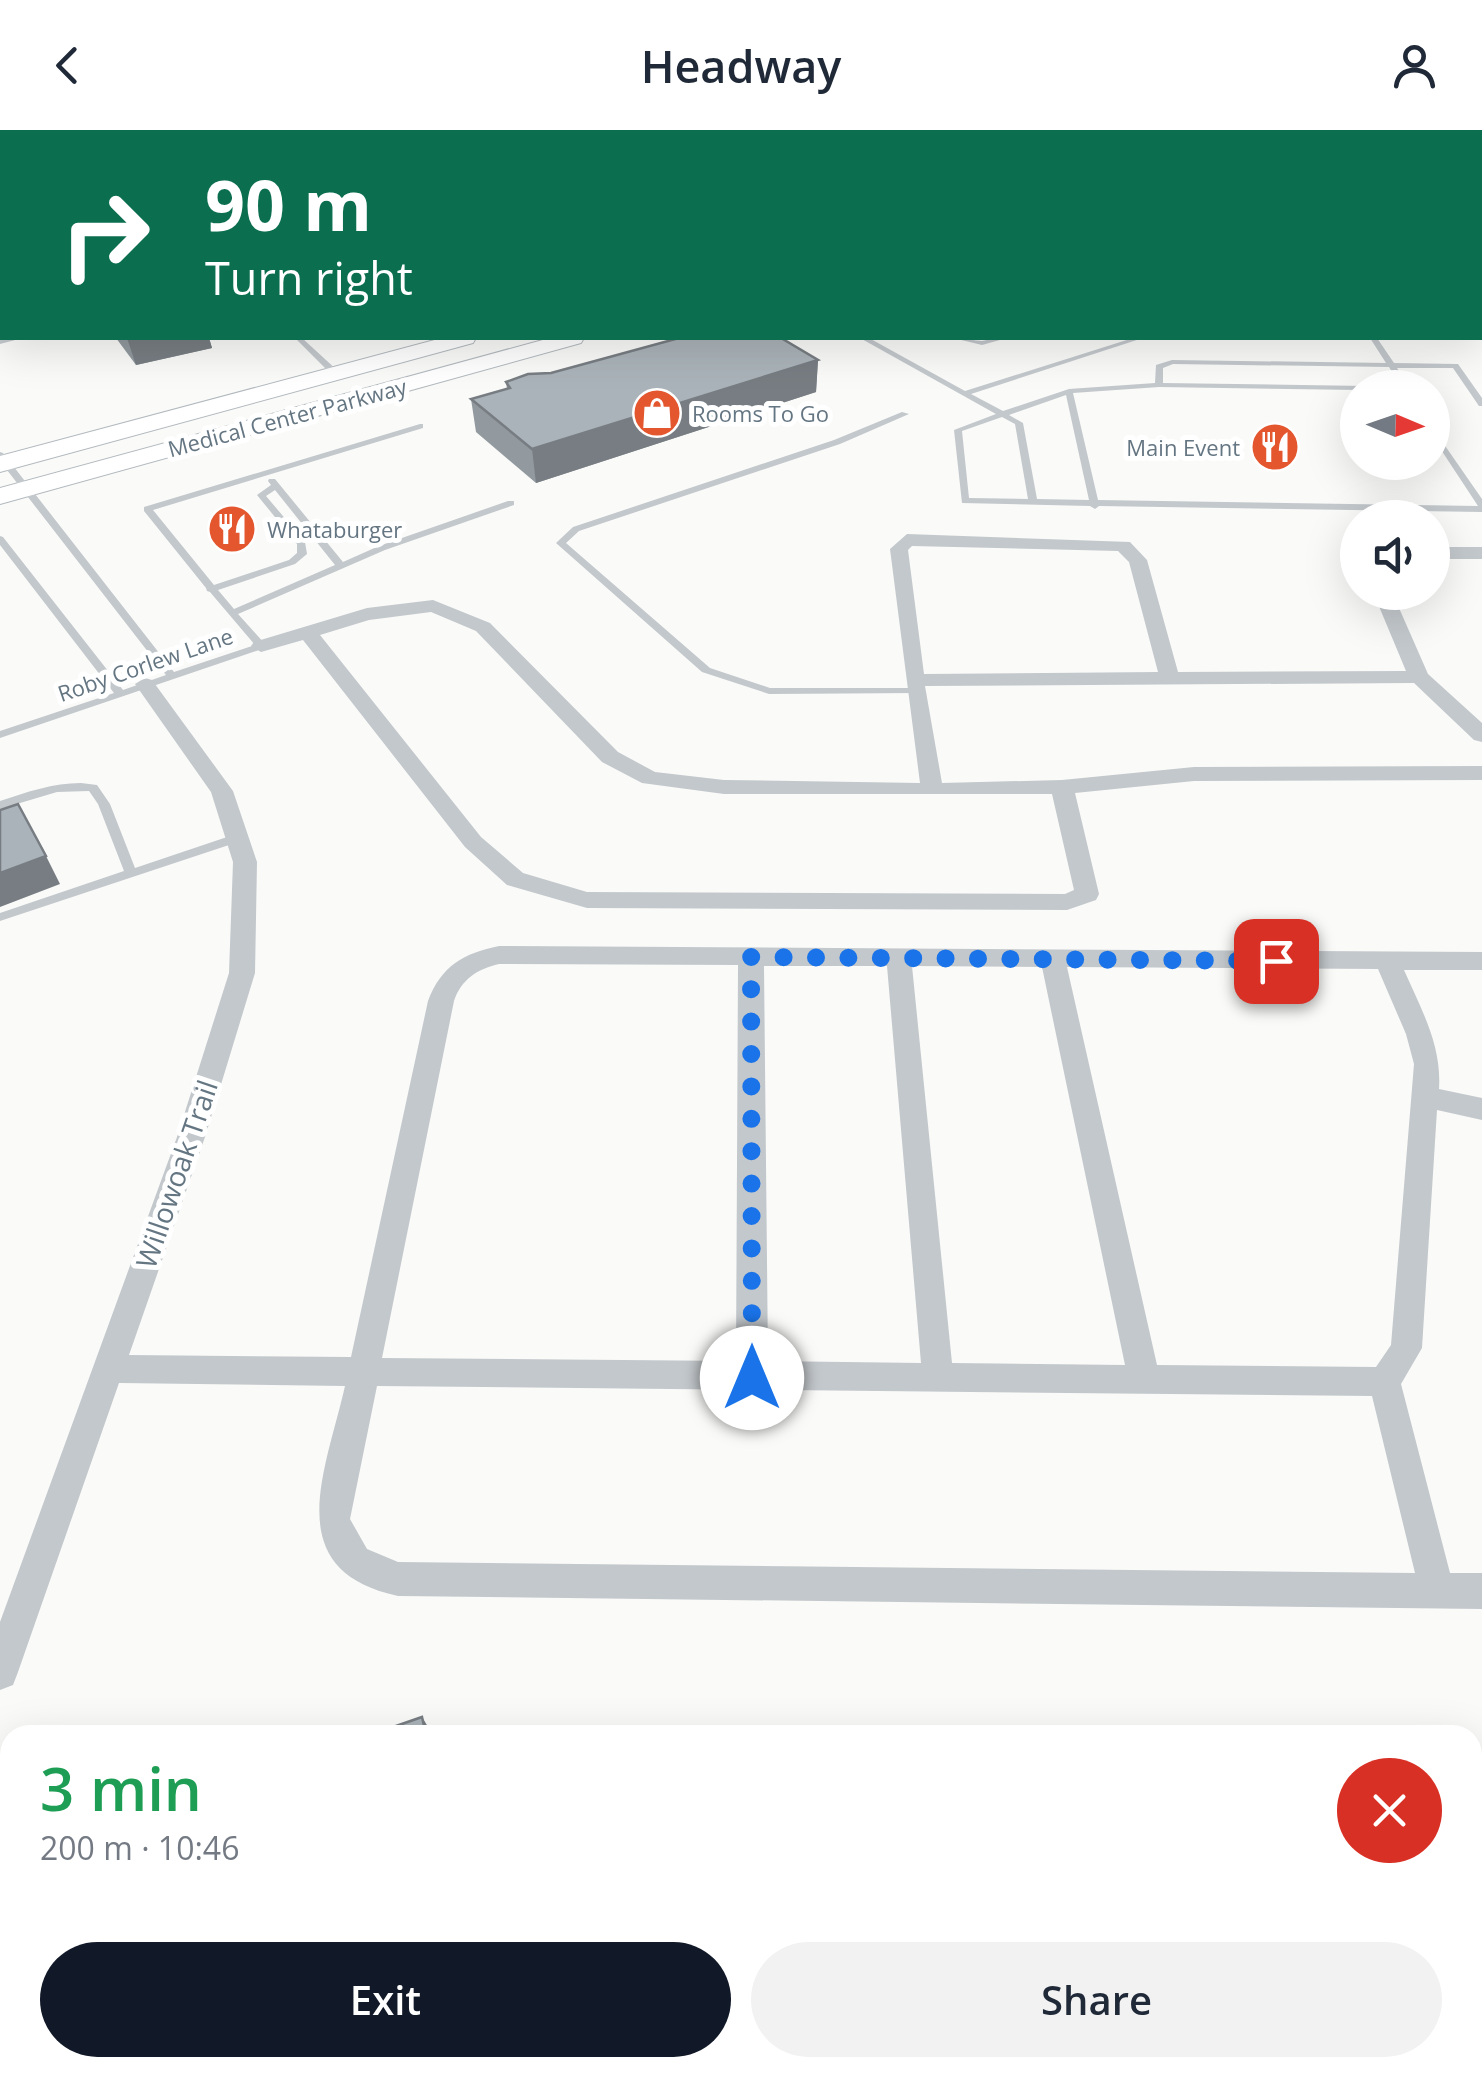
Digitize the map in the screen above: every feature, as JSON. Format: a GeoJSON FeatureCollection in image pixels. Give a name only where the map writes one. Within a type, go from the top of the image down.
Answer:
{"type":"FeatureCollection","features":[{"type":"Feature","properties":{"kind":"main road","name":"Medical Center Parkway"},"geometry":{"type":"LineString","coordinates":[[2,461],[459,340]]}},
{"type":"Feature","properties":{"kind":"main road","name":"Medical Center Parkway"},"geometry":{"type":"LineString","coordinates":[[12,492],[567,340]]}},
{"type":"Feature","properties":{"kind":"street"},"geometry":{"type":"LineString","coordinates":[[932,790],[914,685],[899,549],[907,540],[1122,546],[1138,560],[1170,678]]}},
{"type":"Feature","properties":{"kind":"street"},"geometry":{"type":"LineString","coordinates":[[1450,553],[1482,553]]}},
{"type":"Feature","properties":{"kind":"street"},"geometry":{"type":"LineString","coordinates":[[261,646],[367,614],[433,606],[483,627],[610,757],[650,778],[724,787],[932,790],[1062,787],[1194,774],[1482,772]]}},
{"type":"Feature","properties":{"kind":"street"},"geometry":{"type":"LineString","coordinates":[[1390,610],[1419,678],[1482,735]]}},
{"type":"Feature","properties":{"kind":"street"},"geometry":{"type":"LineString","coordinates":[[307,632],[472,842],[515,879],[586,900],[1066,902],[1087,894],[1062,787]]}},
{"type":"Feature","properties":{"kind":"street"},"geometry":{"type":"LineString","coordinates":[[914,685],[1170,678],[1419,678]]}},
{"type":"Feature","properties":{"kind":"street","name":"Willowoak Trail"},"geometry":{"type":"LineString","coordinates":[[0,1672],[191,1138],[242,972],[245,862],[222,791],[146,684]]}},
{"type":"Feature","properties":{"kind":"street"},"geometry":{"type":"LineString","coordinates":[[1482,960],[499,955],[478,959],[461,968],[445,985],[333,1519],[345,1552],[365,1573],[398,1578],[1482,1590]]}},
{"type":"Feature","properties":{"kind":"street"},"geometry":{"type":"LineString","coordinates":[[751,957],[752,1378]]}},
{"type":"Feature","properties":{"kind":"street"},"geometry":{"type":"LineString","coordinates":[[898,958],[938,1380]]}},
{"type":"Feature","properties":{"kind":"street"},"geometry":{"type":"LineString","coordinates":[[1054,960],[1145,1382]]}},
{"type":"Feature","properties":{"kind":"street"},"geometry":{"type":"LineString","coordinates":[[1388,962],[1419,1034],[1426,1064],[1406,1348],[1385,1382],[1437,1590]]}},
{"type":"Feature","properties":{"kind":"street"},"geometry":{"type":"LineString","coordinates":[[1424,1096],[1482,1109]]}},
{"type":"Feature","properties":{"kind":"street"},"geometry":{"type":"LineString","coordinates":[[106,1370],[1385,1382]]}},
{"type":"Feature","properties":{"kind":"lane"},"geometry":{"type":"LineString","coordinates":[[300,340],[335,373]]}},
{"type":"Feature","properties":{"kind":"lane"},"geometry":{"type":"LineString","coordinates":[[868,340],[1019,423],[1033,503]]}},
{"type":"Feature","properties":{"kind":"lane"},"geometry":{"type":"LineString","coordinates":[[965,340],[982,344],[996,340]]}},
{"type":"Feature","properties":{"kind":"lane"},"geometry":{"type":"LineString","coordinates":[[964,394],[1133,340]]}},
{"type":"Feature","properties":{"kind":"lane"},"geometry":{"type":"LineString","coordinates":[[1375,340],[1394,370]]}},
{"type":"Feature","properties":{"kind":"lane"},"geometry":{"type":"LineString","coordinates":[[1159,385],[1160,366],[1172,362],[1456,366],[1482,404]]}},
{"type":"Feature","properties":{"kind":"lane"},"geometry":{"type":"LineString","coordinates":[[1340,388],[1159,385],[1069,391],[958,430],[965,501],[1096,506],[1482,508]]}},
{"type":"Feature","properties":{"kind":"lane"},"geometry":{"type":"LineString","coordinates":[[1069,391],[1096,506]]}},
{"type":"Feature","properties":{"kind":"lane"},"geometry":{"type":"LineString","coordinates":[[904,414],[836,442],[576,529],[561,544],[706,670],[769,691],[914,685]]}},
{"type":"Feature","properties":{"kind":"lane"},"geometry":{"type":"LineString","coordinates":[[232,613],[148,510],[420,426]]}},
{"type":"Feature","properties":{"kind":"lane"},"geometry":{"type":"LineString","coordinates":[[1450,457],[1482,508]]}},
{"type":"Feature","properties":{"kind":"lane"},"geometry":{"type":"LineString","coordinates":[[2,461],[12,492],[146,684]]}},
{"type":"Feature","properties":{"kind":"lane"},"geometry":{"type":"LineString","coordinates":[[264,474],[342,567]]}},
{"type":"Feature","properties":{"kind":"lane"},"geometry":{"type":"LineString","coordinates":[[210,588],[292,562],[302,554],[302,544],[262,495],[276,486]]}},
{"type":"Feature","properties":{"kind":"lane","name":"Roby Corlew Lane"},"geometry":{"type":"LineString","coordinates":[[0,734],[261,646],[232,613],[382,548],[511,503]]}},
{"type":"Feature","properties":{"kind":"lane","name":"Willowoak Trail"},"geometry":{"type":"LineString","coordinates":[[0,539],[146,684]]}},
{"type":"Feature","properties":{"kind":"lane"},"geometry":{"type":"LineString","coordinates":[[0,805],[48,790],[77,785],[93,788],[104,804],[131,874]]}},
{"type":"Feature","properties":{"kind":"lane"},"geometry":{"type":"LineString","coordinates":[[0,918],[237,838]]}},
{"type":"Feature","properties":{"kind":"building"},"geometry":{"type":"Polygon","coordinates":[[[672,340],[784,340],[818,360],[532,449],[471,399],[510,388],[506,382],[528,374],[551,373],[672,340]]]}},
{"type":"Feature","properties":{"kind":"building"},"geometry":{"type":"Polygon","coordinates":[[[18,804],[46,856],[0,873],[0,810],[18,804]]]}},
{"type":"Feature","properties":{"kind":"building"},"geometry":{"type":"Polygon","coordinates":[[[422,1717],[424,1725],[399,1725],[422,1717]]]}},
{"type":"Feature","properties":{"kind":"place","name":"Rooms To Go"},"geometry":{"type":"Point","coordinates":[657,413]}},
{"type":"Feature","properties":{"kind":"place","name":"Main Event"},"geometry":{"type":"Point","coordinates":[1275,447]}},
{"type":"Feature","properties":{"kind":"place","name":"Whataburger"},"geometry":{"type":"Point","coordinates":[232,529]}},
{"type":"Feature","properties":{"kind":"route"},"geometry":{"type":"LineString","coordinates":[[752,1378],[751,957],[1276,961]]}}]}
